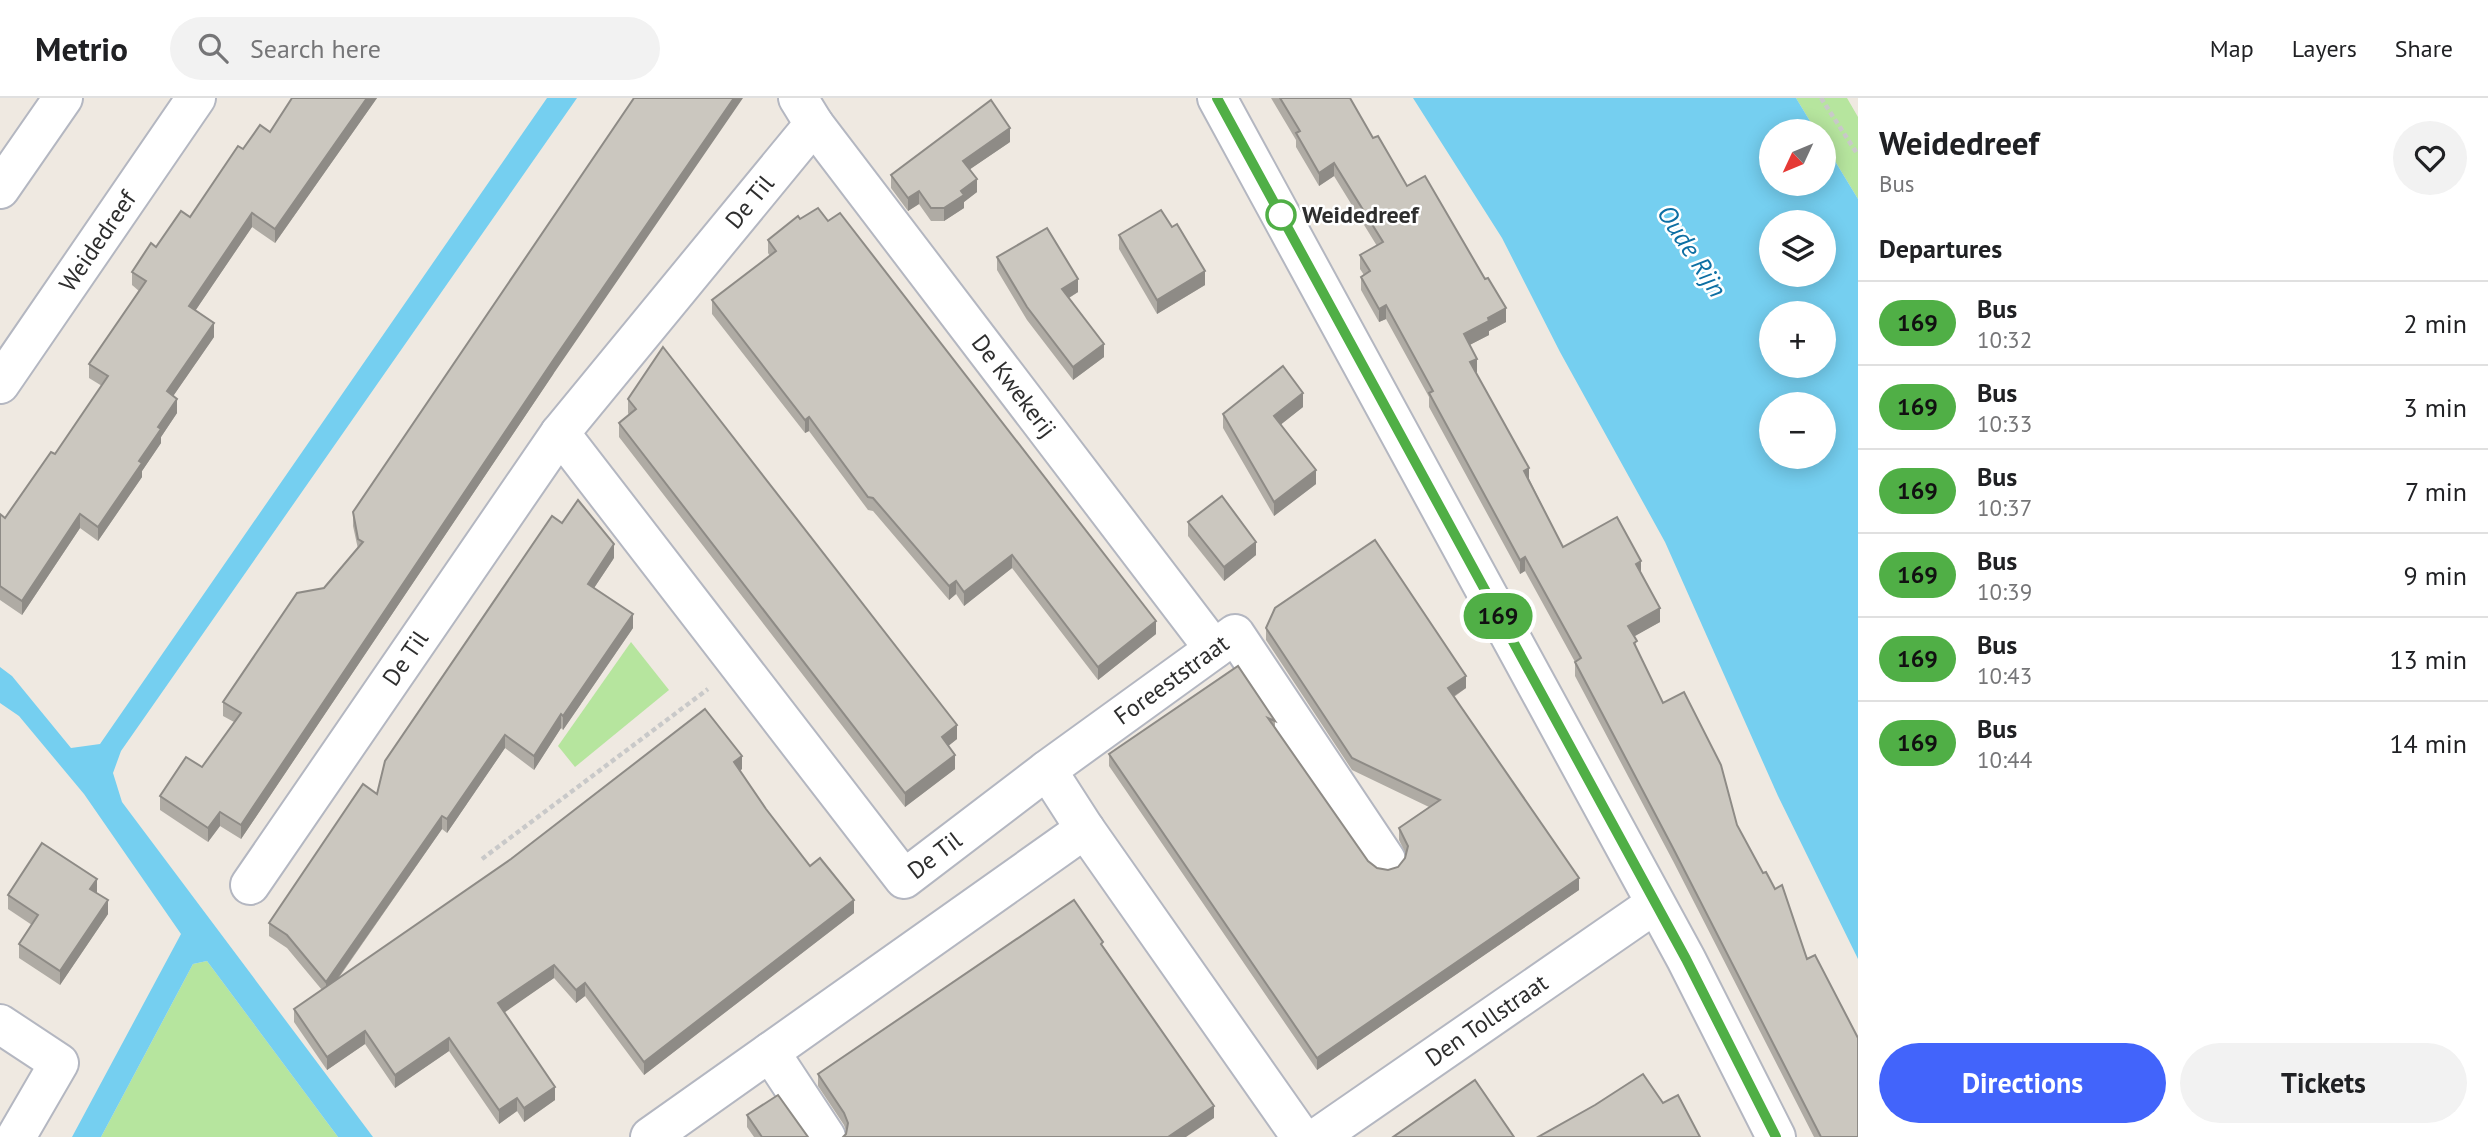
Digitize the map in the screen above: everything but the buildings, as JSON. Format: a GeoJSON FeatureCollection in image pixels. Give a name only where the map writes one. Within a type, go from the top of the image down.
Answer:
{"type":"FeatureCollection","features":[{"type":"Feature","properties":{"kind":"street"},"geometry":{"type":"LineString","coordinates":[[0,189],[63,98]]}},
{"type":"Feature","properties":{"kind":"street","name":"Weidedreef"},"geometry":{"type":"LineString","coordinates":[[0,384],[196,98]]}},
{"type":"Feature","properties":{"kind":"street"},"geometry":{"type":"LineString","coordinates":[[1217,98],[1686,959],[1776,1137]]}},
{"type":"Feature","properties":{"kind":"street","name":"De Til"},"geometry":{"type":"LineString","coordinates":[[250,885],[560,433],[806,111]]}},
{"type":"Feature","properties":{"kind":"street","name":"De Kwekerij"},"geometry":{"type":"LineString","coordinates":[[806,111],[1214,649]]}},
{"type":"Feature","properties":{"kind":"street","name":"De Til"},"geometry":{"type":"LineString","coordinates":[[560,433],[904,879],[1047,770]]}},
{"type":"Feature","properties":{"kind":"street","name":"Foreeststraat"},"geometry":{"type":"LineString","coordinates":[[1047,770],[1235,634],[1386,860]]}},
{"type":"Feature","properties":{"kind":"street"},"geometry":{"type":"LineString","coordinates":[[1047,770],[1085,829],[1301,1137]]}},
{"type":"Feature","properties":{"kind":"street"},"geometry":{"type":"LineString","coordinates":[[650,1137],[1085,829]]}},
{"type":"Feature","properties":{"kind":"street","name":"Den Tollstraat"},"geometry":{"type":"LineString","coordinates":[[1318,1137],[1655,904]]}},
{"type":"Feature","properties":{"kind":"street"},"geometry":{"type":"LineString","coordinates":[[0,1024],[59,1063],[16,1137]]}},
{"type":"Feature","properties":{"kind":"street"},"geometry":{"type":"LineString","coordinates":[[769,1052],[825,1137]]}},
{"type":"Feature","properties":{"kind":"path"},"geometry":{"type":"LineString","coordinates":[[1821,98],[1858,155]]}},
{"type":"Feature","properties":{"kind":"path"},"geometry":{"type":"LineString","coordinates":[[482,859],[739,665]]}},
{"type":"Feature","properties":{"kind":"green space"},"geometry":{"type":"Polygon","coordinates":[[[1796,98],[1847,98],[1858,117],[1858,199],[1836,163],[1836,119],[1809,119],[1796,98]]]}},
{"type":"Feature","properties":{"kind":"green space"},"geometry":{"type":"Polygon","coordinates":[[[631,642],[669,690],[575,767],[558,746],[631,642]]]}},
{"type":"Feature","properties":{"kind":"green space"},"geometry":{"type":"Polygon","coordinates":[[[207,961],[338,1137],[101,1137],[193,964],[207,961]]]}},
{"type":"Feature","properties":{"kind":"water"},"geometry":{"type":"Polygon","coordinates":[[[547,98],[577,98],[121,751],[113,773],[122,802],[373,1137],[338,1137],[207,961],[193,964],[101,1137],[72,1137],[181,934],[84,794],[19,716],[0,703],[0,667],[12,676],[71,748],[100,744],[547,98]]]}},
{"type":"Feature","properties":{"kind":"water","name":"Oude Rijn"},"geometry":{"type":"Polygon","coordinates":[[[1413,98],[1796,98],[1809,119],[1759,119],[1759,196],[1836,196],[1836,163],[1858,199],[1858,959],[1778,796],[1665,542],[1560,352],[1502,238],[1413,98]]]}},
{"type":"Feature","properties":{"kind":"bus line","name":"169"},"geometry":{"type":"LineString","coordinates":[[1217,98],[1686,959],[1776,1137]]}},
{"type":"Feature","properties":{"kind":"place","name":"Weidedreef"},"geometry":{"type":"Point","coordinates":[1281,215]}}]}
